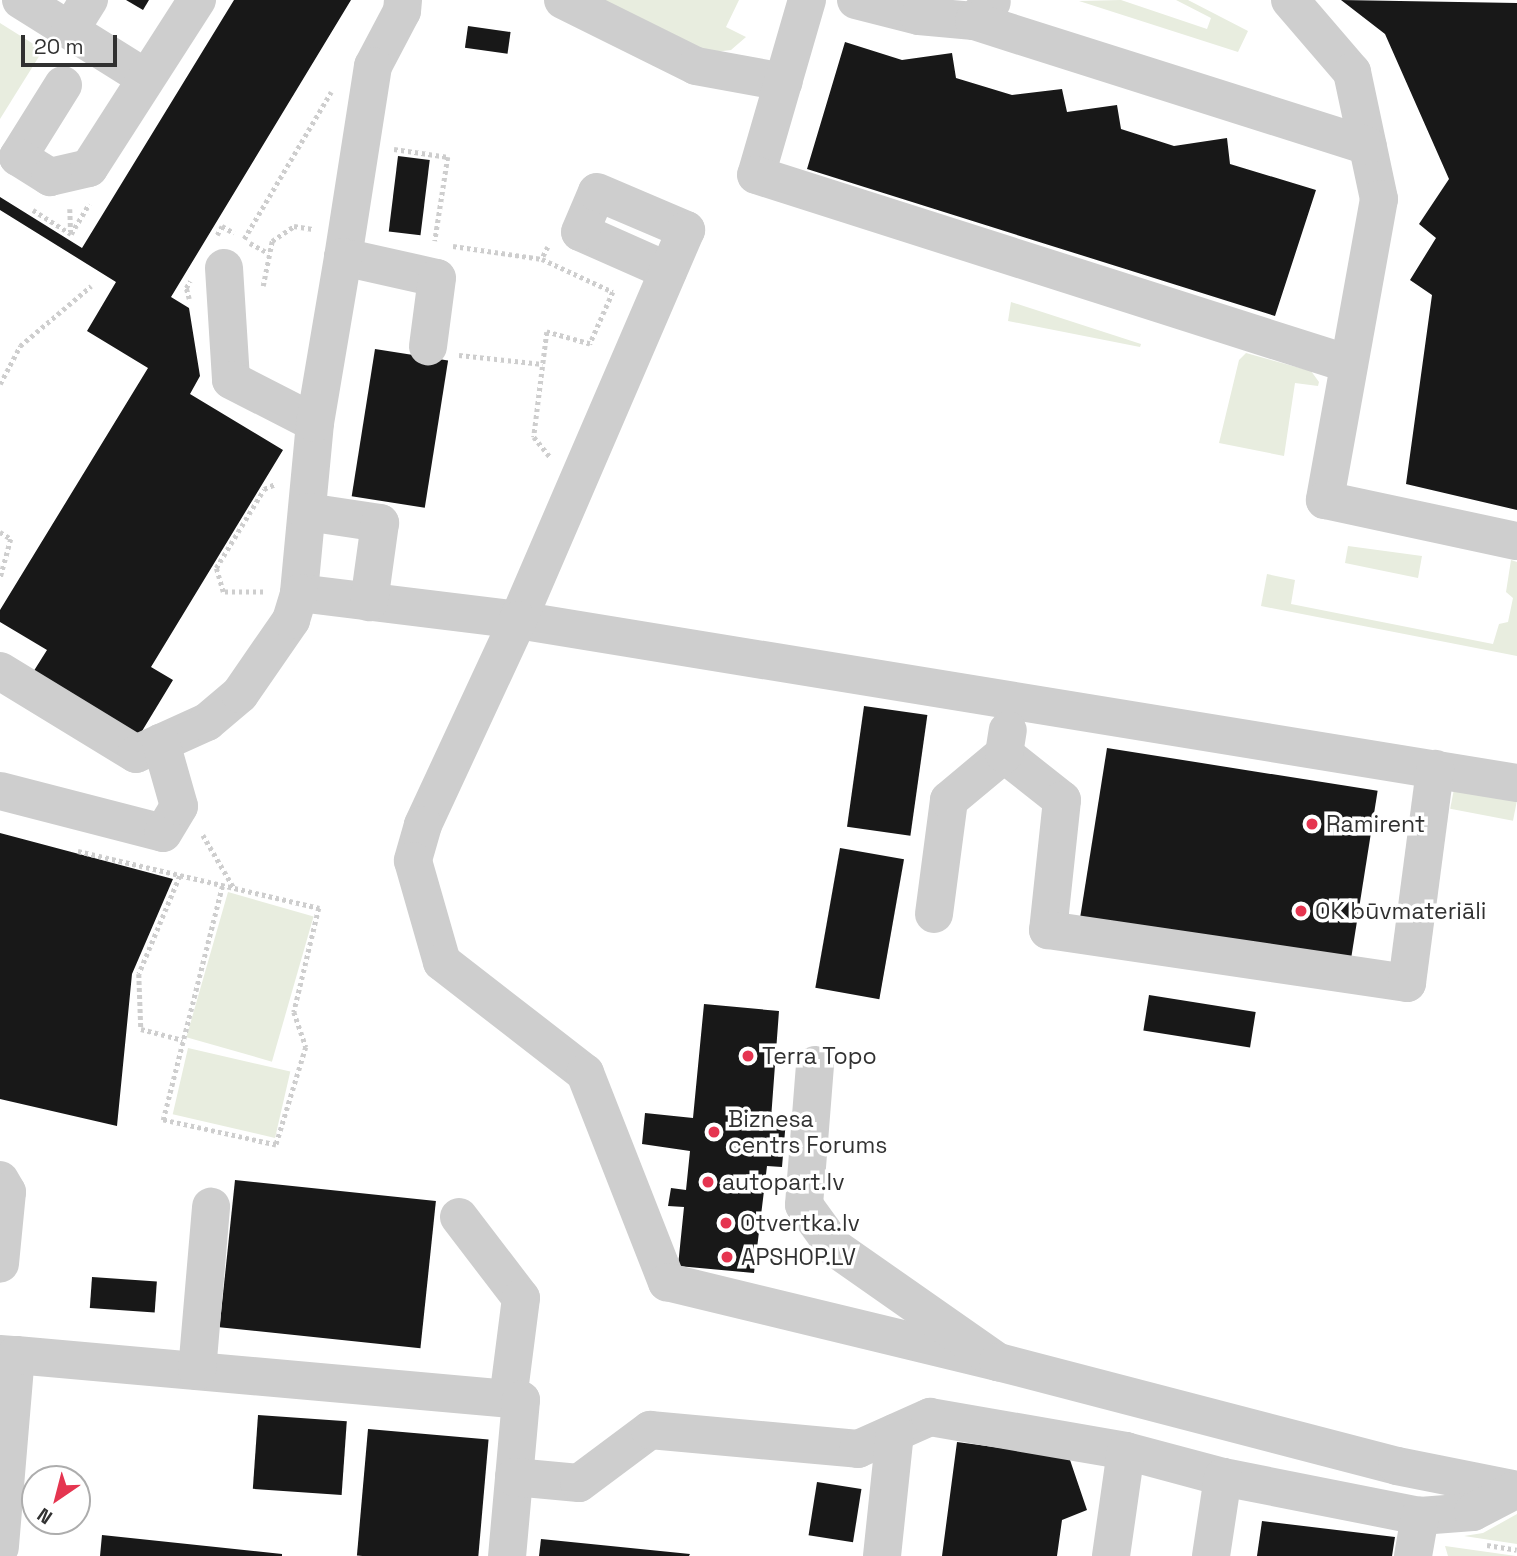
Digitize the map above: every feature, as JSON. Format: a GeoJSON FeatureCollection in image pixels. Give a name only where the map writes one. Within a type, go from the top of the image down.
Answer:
{"type":"FeatureCollection","features":[{"type":"Feature","properties":{"kind":"lane"},"geometry":{"type":"LineString","coordinates":[[21,0],[80,15],[144,77]]}},
{"type":"Feature","properties":{"kind":"lane"},"geometry":{"type":"LineString","coordinates":[[63,85],[18,156],[50,177],[89,168],[144,77],[197,0]]}},
{"type":"Feature","properties":{"kind":"lane"},"geometry":{"type":"LineString","coordinates":[[0,671],[136,754],[207,722],[240,694],[291,620],[288,592],[307,512],[315,423],[373,66],[403,0]]}},
{"type":"Feature","properties":{"kind":"lane"},"geometry":{"type":"LineString","coordinates":[[562,0],[696,66],[785,82]]}},
{"type":"Feature","properties":{"kind":"lane"},"geometry":{"type":"LineString","coordinates":[[856,0],[919,16],[984,10],[1368,146]]}},
{"type":"Feature","properties":{"kind":"lane"},"geometry":{"type":"LineString","coordinates":[[1290,0],[1352,72],[1379,199],[1325,500],[1517,541]]}},
{"type":"Feature","properties":{"kind":"lane"},"geometry":{"type":"LineString","coordinates":[[800,4],[785,82],[756,175],[1349,364]]}},
{"type":"Feature","properties":{"kind":"lane"},"geometry":{"type":"LineString","coordinates":[[234,253],[231,380],[315,423]]}},
{"type":"Feature","properties":{"kind":"lane"},"geometry":{"type":"LineString","coordinates":[[343,257],[436,278],[428,346]]}},
{"type":"Feature","properties":{"kind":"lane"},"geometry":{"type":"LineString","coordinates":[[668,271],[518,620],[422,825],[413,861],[442,962],[585,1073],[667,1282],[998,1362],[1397,1466],[1516,1490]]}},
{"type":"Feature","properties":{"kind":"lane"},"geometry":{"type":"LineString","coordinates":[[307,512],[380,523],[369,602]]}},
{"type":"Feature","properties":{"kind":"lane"},"geometry":{"type":"LineString","coordinates":[[288,592],[518,620],[1517,783]]}},
{"type":"Feature","properties":{"kind":"lane"},"geometry":{"type":"LineString","coordinates":[[934,914],[949,800],[1004,754],[1013,701]]}},
{"type":"Feature","properties":{"kind":"lane"},"geometry":{"type":"LineString","coordinates":[[0,791],[163,832],[178,806],[161,743]]}},
{"type":"Feature","properties":{"kind":"lane"},"geometry":{"type":"LineString","coordinates":[[1004,754],[1062,800],[1048,930],[1407,983],[1434,769]]}},
{"type":"Feature","properties":{"kind":"lane"},"geometry":{"type":"LineString","coordinates":[[815,1065],[804,1205],[835,1248],[998,1362]]}},
{"type":"Feature","properties":{"kind":"lane"},"geometry":{"type":"LineString","coordinates":[[0,1180],[6,1192],[0,1264]]}},
{"type":"Feature","properties":{"kind":"lane"},"geometry":{"type":"LineString","coordinates":[[197,1371],[211,1207]]}},
{"type":"Feature","properties":{"kind":"lane"},"geometry":{"type":"LineString","coordinates":[[459,1217],[521,1298],[508,1399]]}},
{"type":"Feature","properties":{"kind":"lane"},"geometry":{"type":"LineString","coordinates":[[0,1547],[8,1354],[521,1400],[507,1556]]}},
{"type":"Feature","properties":{"kind":"lane"},"geometry":{"type":"LineString","coordinates":[[514,1477],[579,1483],[650,1430],[858,1449],[930,1417],[1126,1451],[1223,1477],[1420,1516],[1474,1513],[1516,1490]]}},
{"type":"Feature","properties":{"kind":"lane"},"geometry":{"type":"LineString","coordinates":[[883,1556],[895,1433]]}},
{"type":"Feature","properties":{"kind":"lane"},"geometry":{"type":"LineString","coordinates":[[1111,1556],[1126,1451]]}},
{"type":"Feature","properties":{"kind":"lane"},"geometry":{"type":"LineString","coordinates":[[1211,1556],[1223,1477]]}},
{"type":"Feature","properties":{"kind":"lane"},"geometry":{"type":"LineString","coordinates":[[1413,1556],[1420,1516]]}},
{"type":"Feature","properties":{"kind":"path"},"geometry":{"type":"LineString","coordinates":[[234,253],[338,86]]}},
{"type":"Feature","properties":{"kind":"path"},"geometry":{"type":"LineString","coordinates":[[361,144],[447,158],[434,243]]}},
{"type":"Feature","properties":{"kind":"path"},"geometry":{"type":"LineString","coordinates":[[262,297],[272,241],[294,226],[317,230]]}},
{"type":"Feature","properties":{"kind":"path"},"geometry":{"type":"LineString","coordinates":[[553,235],[542,259],[613,292],[590,344],[547,332],[534,437],[561,470],[576,480]]}},
{"type":"Feature","properties":{"kind":"path"},"geometry":{"type":"LineString","coordinates":[[0,384],[20,346],[91,286]]}},
{"type":"Feature","properties":{"kind":"path"},"geometry":{"type":"LineString","coordinates":[[428,346],[453,355],[542,364]]}},
{"type":"Feature","properties":{"kind":"path"},"geometry":{"type":"LineString","coordinates":[[288,477],[264,489],[216,568],[223,592],[288,592]]}},
{"type":"Feature","properties":{"kind":"path"},"geometry":{"type":"LineString","coordinates":[[0,532],[11,539],[0,579]]}},
{"type":"Feature","properties":{"kind":"path"},"geometry":{"type":"LineString","coordinates":[[189,838],[200,829],[234,888]]}},
{"type":"Feature","properties":{"kind":"path"},"geometry":{"type":"LineString","coordinates":[[163,873],[166,864]]}},
{"type":"Feature","properties":{"kind":"path"},"geometry":{"type":"LineString","coordinates":[[180,876],[139,974],[141,1029],[183,1040]]}},
{"type":"Feature","properties":{"kind":"path"},"geometry":{"type":"LineString","coordinates":[[222,886],[163,1120],[276,1145],[306,1047],[294,1012],[319,908]]}},
{"type":"Feature","properties":{"kind":"shaded area"},"geometry":{"type":"Polygon","coordinates":[[[594,0],[739,0],[726,27],[746,37],[731,50],[707,53],[594,0]]]}},
{"type":"Feature","properties":{"kind":"shaded area"},"geometry":{"type":"Polygon","coordinates":[[[1121,0],[1207,29],[1211,18],[1176,0],[1188,0],[1248,31],[1238,52],[1079,1],[1121,0]]]}},
{"type":"Feature","properties":{"kind":"shaded area"},"geometry":{"type":"Polygon","coordinates":[[[0,23],[43,50],[0,119],[0,23]]]}},
{"type":"Feature","properties":{"kind":"shaded area"},"geometry":{"type":"Polygon","coordinates":[[[1011,302],[1141,344],[1140,347],[1008,321],[1011,302]]]}},
{"type":"Feature","properties":{"kind":"shaded area"},"geometry":{"type":"Polygon","coordinates":[[[1246,353],[1311,371],[1319,382],[1318,386],[1295,383],[1284,456],[1219,443],[1239,360],[1246,353]]]}},
{"type":"Feature","properties":{"kind":"shaded area"},"geometry":{"type":"Polygon","coordinates":[[[1348,546],[1422,556],[1418,578],[1345,563],[1348,546]]]}},
{"type":"Feature","properties":{"kind":"shaded area"},"geometry":{"type":"Polygon","coordinates":[[[1511,560],[1517,562],[1517,656],[1261,606],[1267,574],[1295,580],[1291,604],[1493,644],[1499,624],[1508,622],[1513,598],[1506,592],[1511,560]]]}},
{"type":"Feature","properties":{"kind":"shaded area"},"geometry":{"type":"Polygon","coordinates":[[[1454,789],[1517,801],[1513,821],[1450,809],[1454,789]]]}},
{"type":"Feature","properties":{"kind":"shaded area"},"geometry":{"type":"Polygon","coordinates":[[[228,892],[314,917],[272,1062],[186,1037],[228,892]]]}},
{"type":"Feature","properties":{"kind":"shaded area"},"geometry":{"type":"Polygon","coordinates":[[[188,1048],[290,1072],[275,1138],[173,1114],[188,1048]]]}},
{"type":"Feature","properties":{"kind":"shaded area"},"geometry":{"type":"Polygon","coordinates":[[[1517,1514],[1517,1544],[1464,1536],[1483,1533],[1517,1514]]]}},
{"type":"Feature","properties":{"kind":"shaded area"},"geometry":{"type":"Polygon","coordinates":[[[1445,1546],[1516,1556],[1448,1556],[1445,1546]]]}},
{"type":"Feature","properties":{"kind":"building"},"geometry":{"type":"Polygon","coordinates":[[[126,0],[149,0],[143,10],[126,0]]]}},
{"type":"Feature","properties":{"kind":"building"},"geometry":{"type":"Polygon","coordinates":[[[234,0],[351,0],[171,297],[189,308],[200,376],[190,394],[283,450],[151,667],[173,680],[136,741],[30,677],[47,650],[0,622],[0,610],[148,368],[87,331],[116,282],[0,210],[0,197],[82,248],[234,0]]]}},
{"type":"Feature","properties":{"kind":"building"},"geometry":{"type":"Polygon","coordinates":[[[1341,0],[1517,3],[1517,510],[1406,484],[1432,295],[1410,280],[1436,238],[1419,224],[1449,179],[1385,34],[1341,0]]]}},
{"type":"Feature","properties":{"kind":"building"},"geometry":{"type":"Polygon","coordinates":[[[468,26],[511,32],[508,54],[465,48],[468,26]]]}},
{"type":"Feature","properties":{"kind":"building"},"geometry":{"type":"Polygon","coordinates":[[[845,42],[902,60],[952,53],[956,78],[1012,95],[1062,89],[1067,112],[1117,105],[1121,129],[1174,146],[1227,138],[1230,164],[1316,190],[1275,316],[807,169],[845,42]]]}},
{"type":"Feature","properties":{"kind":"building"},"geometry":{"type":"Polygon","coordinates":[[[398,156],[430,160],[420,235],[389,231],[398,156]]]}},
{"type":"Feature","properties":{"kind":"building"},"geometry":{"type":"Polygon","coordinates":[[[375,349],[448,361],[425,508],[352,496],[375,349]]]}},
{"type":"Feature","properties":{"kind":"building"},"geometry":{"type":"Polygon","coordinates":[[[864,706],[927,715],[910,836],[847,827],[864,706]]]}},
{"type":"Feature","properties":{"kind":"building"},"geometry":{"type":"Polygon","coordinates":[[[1107,748],[1378,791],[1350,964],[1080,921],[1107,748]]]}},
{"type":"Feature","properties":{"kind":"building"},"geometry":{"type":"Polygon","coordinates":[[[0,833],[173,879],[132,974],[117,1126],[0,1099],[0,833]]]}},
{"type":"Feature","properties":{"kind":"building"},"geometry":{"type":"Polygon","coordinates":[[[840,848],[904,859],[879,999],[815,988],[840,848]]]}},
{"type":"Feature","properties":{"kind":"building"},"geometry":{"type":"Polygon","coordinates":[[[1149,995],[1256,1012],[1250,1047],[1143,1031],[1149,995]]]}},
{"type":"Feature","properties":{"kind":"building","name":"Biznesa centrs Forums"},"geometry":{"type":"Polygon","coordinates":[[[704,1004],[779,1011],[771,1119],[786,1120],[782,1167],[767,1166],[754,1273],[678,1266],[684,1207],[668,1206],[671,1188],[686,1190],[690,1151],[642,1144],[645,1113],[693,1118],[704,1004]]]}},
{"type":"Feature","properties":{"kind":"building"},"geometry":{"type":"Polygon","coordinates":[[[235,1180],[436,1201],[420,1348],[220,1327],[235,1180]]]}},
{"type":"Feature","properties":{"kind":"building"},"geometry":{"type":"Polygon","coordinates":[[[92,1277],[157,1282],[155,1312],[90,1308],[92,1277]]]}},
{"type":"Feature","properties":{"kind":"building"},"geometry":{"type":"Polygon","coordinates":[[[258,1415],[347,1421],[342,1495],[253,1489],[258,1415]]]}},
{"type":"Feature","properties":{"kind":"building"},"geometry":{"type":"Polygon","coordinates":[[[368,1429],[489,1440],[478,1556],[357,1556],[368,1429]]]}},
{"type":"Feature","properties":{"kind":"building"},"geometry":{"type":"Polygon","coordinates":[[[957,1442],[1069,1457],[1087,1510],[1062,1520],[1057,1556],[942,1556],[957,1442]]]}},
{"type":"Feature","properties":{"kind":"building"},"geometry":{"type":"Polygon","coordinates":[[[817,1482],[861,1489],[853,1542],[809,1535],[817,1482]]]}},
{"type":"Feature","properties":{"kind":"building"},"geometry":{"type":"Polygon","coordinates":[[[1262,1521],[1395,1537],[1392,1556],[1257,1556],[1262,1521]]]}},
{"type":"Feature","properties":{"kind":"building"},"geometry":{"type":"Polygon","coordinates":[[[102,1535],[282,1554],[282,1556],[100,1556],[102,1535]]]}},
{"type":"Feature","properties":{"kind":"building"},"geometry":{"type":"Polygon","coordinates":[[[541,1539],[690,1554],[539,1556],[541,1539]]]}},
{"type":"Feature","properties":{"kind":"place","name":"Ramirent"},"geometry":{"type":"Point","coordinates":[1312,824]}},
{"type":"Feature","properties":{"kind":"place","name":"OK būvmateriāli"},"geometry":{"type":"Point","coordinates":[1301,911]}},
{"type":"Feature","properties":{"kind":"place","name":"Terra Topo"},"geometry":{"type":"Point","coordinates":[748,1056]}},
{"type":"Feature","properties":{"kind":"place","name":"Biznesa centrs Forums"},"geometry":{"type":"Point","coordinates":[714,1132]}},
{"type":"Feature","properties":{"kind":"place","name":"autopart.lv"},"geometry":{"type":"Point","coordinates":[708,1182]}},
{"type":"Feature","properties":{"kind":"place","name":"Otvertka.lv"},"geometry":{"type":"Point","coordinates":[726,1223]}},
{"type":"Feature","properties":{"kind":"place","name":"APSHOP.LV"},"geometry":{"type":"Point","coordinates":[727,1257]}}]}
